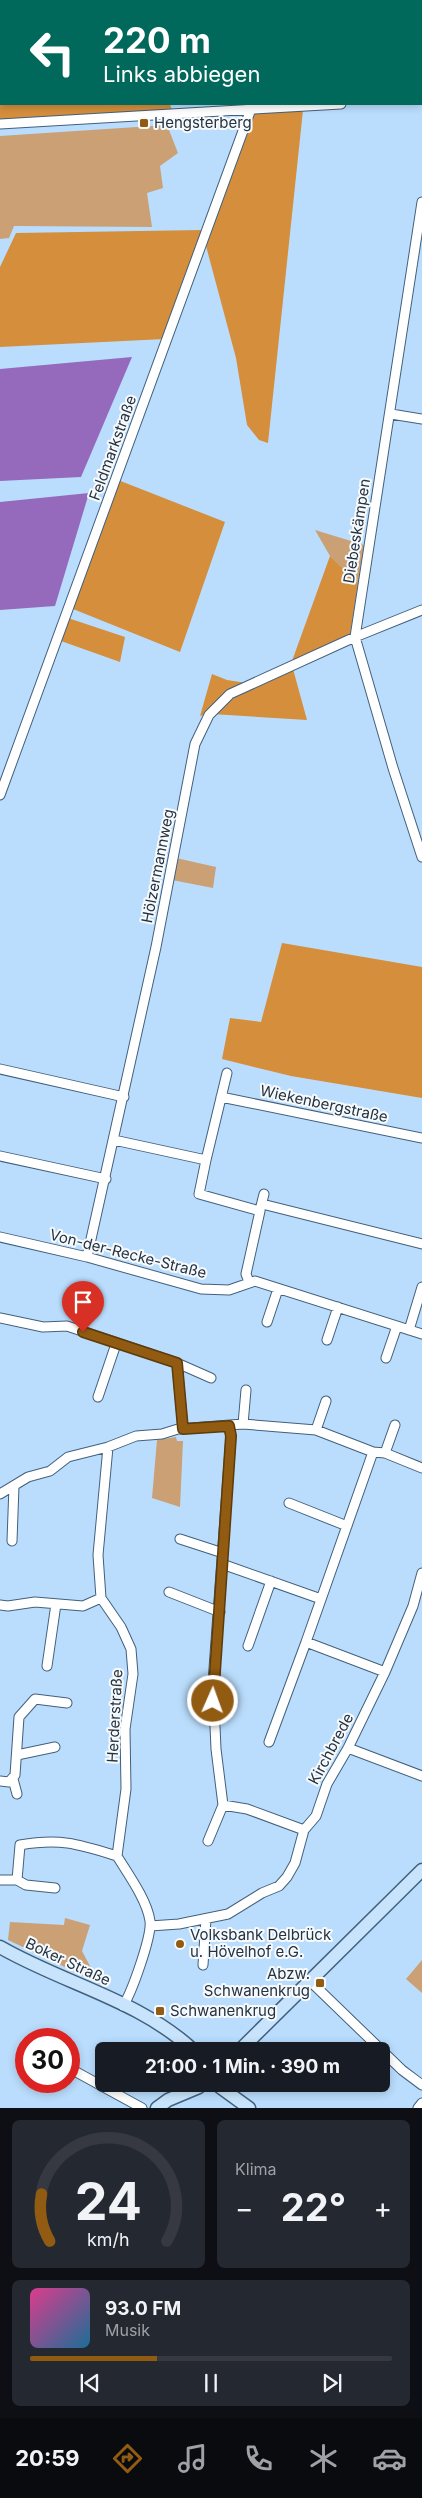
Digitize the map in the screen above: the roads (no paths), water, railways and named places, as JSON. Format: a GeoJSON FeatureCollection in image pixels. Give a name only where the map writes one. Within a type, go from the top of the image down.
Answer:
{"type":"FeatureCollection","features":[{"type":"Feature","properties":{"kind":"main road"},"geometry":{"type":"LineString","coordinates":[[247,2042],[422,1870]]}},
{"type":"Feature","properties":{"kind":"main road","name":"Boker Straße"},"geometry":{"type":"LineString","coordinates":[[0,1947],[47,1972],[162,2024],[183,2042]]}},
{"type":"Feature","properties":{"kind":"main road","name":"Boker Straße"},"geometry":{"type":"LineString","coordinates":[[124,2006],[171,2042]]}},
{"type":"Feature","properties":{"kind":"main road"},"geometry":{"type":"LineString","coordinates":[[158,2108],[176,2092]]}},
{"type":"Feature","properties":{"kind":"main road"},"geometry":{"type":"LineString","coordinates":[[168,2100],[184,2092]]}},
{"type":"Feature","properties":{"kind":"main road"},"geometry":{"type":"LineString","coordinates":[[232,2092],[249,2108]]}},
{"type":"Feature","properties":{"kind":"street"},"geometry":{"type":"LineString","coordinates":[[0,124],[323,105]]}},
{"type":"Feature","properties":{"kind":"street","name":"Feldmarkstraße"},"geometry":{"type":"LineString","coordinates":[[0,795],[251,109]]}},
{"type":"Feature","properties":{"kind":"street","name":"Diebeskämpen"},"geometry":{"type":"LineString","coordinates":[[422,202],[391,414],[355,637],[393,768],[422,857]]}},
{"type":"Feature","properties":{"kind":"street"},"geometry":{"type":"LineString","coordinates":[[391,414],[422,419]]}},
{"type":"Feature","properties":{"kind":"street","name":"Hölzermannweg"},"geometry":{"type":"LineString","coordinates":[[87,1257],[106,1179],[156,948],[195,744],[201,728],[209,715],[230,694],[355,637],[422,610]]}},
{"type":"Feature","properties":{"kind":"street"},"geometry":{"type":"LineString","coordinates":[[0,1069],[124,1097]]}},
{"type":"Feature","properties":{"kind":"street"},"geometry":{"type":"LineString","coordinates":[[227,1073],[199,1194],[422,1244]]}},
{"type":"Feature","properties":{"kind":"street","name":"Wiekenbergstraße"},"geometry":{"type":"LineString","coordinates":[[221,1097],[422,1138]]}},
{"type":"Feature","properties":{"kind":"street"},"geometry":{"type":"LineString","coordinates":[[114,1140],[206,1160]]}},
{"type":"Feature","properties":{"kind":"street"},"geometry":{"type":"LineString","coordinates":[[0,1156],[106,1179]]}},
{"type":"Feature","properties":{"kind":"street"},"geometry":{"type":"LineString","coordinates":[[264,1194],[246,1274],[249,1282],[278,1289],[422,1334]]}},
{"type":"Feature","properties":{"kind":"street","name":"Von-der-Recke-Straße"},"geometry":{"type":"LineString","coordinates":[[0,1237],[87,1257],[201,1289],[229,1290],[249,1282]]}},
{"type":"Feature","properties":{"kind":"street"},"geometry":{"type":"LineString","coordinates":[[409,1330],[422,1287]]}},
{"type":"Feature","properties":{"kind":"street"},"geometry":{"type":"LineString","coordinates":[[267,1322],[278,1289]]}},
{"type":"Feature","properties":{"kind":"street"},"geometry":{"type":"LineString","coordinates":[[327,1340],[338,1308]]}},
{"type":"Feature","properties":{"kind":"street"},"geometry":{"type":"LineString","coordinates":[[0,1318],[43,1327],[67,1326],[177,1363],[211,1378]]}},
{"type":"Feature","properties":{"kind":"street"},"geometry":{"type":"LineString","coordinates":[[386,1358],[396,1326]]}},
{"type":"Feature","properties":{"kind":"street"},"geometry":{"type":"LineString","coordinates":[[98,1397],[116,1344]]}},
{"type":"Feature","properties":{"kind":"street"},"geometry":{"type":"LineString","coordinates":[[177,1363],[183,1429]]}},
{"type":"Feature","properties":{"kind":"street"},"geometry":{"type":"LineString","coordinates":[[243,1424],[246,1390]]}},
{"type":"Feature","properties":{"kind":"street"},"geometry":{"type":"LineString","coordinates":[[316,1430],[326,1401]]}},
{"type":"Feature","properties":{"kind":"street"},"geometry":{"type":"LineString","coordinates":[[0,1494],[28,1477],[50,1471],[68,1457],[108,1447],[136,1436],[162,1434],[183,1429],[243,1424],[316,1430],[374,1452],[385,1452],[422,1468]]}},
{"type":"Feature","properties":{"kind":"street"},"geometry":{"type":"LineString","coordinates":[[385,1452],[395,1425]]}},
{"type":"Feature","properties":{"kind":"street"},"geometry":{"type":"LineString","coordinates":[[208,1841],[223,1805],[216,1749],[213,1701],[231,1436],[229,1426]]}},
{"type":"Feature","properties":{"kind":"street"},"geometry":{"type":"LineString","coordinates":[[0,1605],[8,1606],[35,1602],[83,1606],[101,1598],[98,1555],[108,1447]]}},
{"type":"Feature","properties":{"kind":"street"},"geometry":{"type":"LineString","coordinates":[[269,1742],[374,1452]]}},
{"type":"Feature","properties":{"kind":"street"},"geometry":{"type":"LineString","coordinates":[[12,1541],[14,1486]]}},
{"type":"Feature","properties":{"kind":"street"},"geometry":{"type":"LineString","coordinates":[[289,1503],[347,1526]]}},
{"type":"Feature","properties":{"kind":"street"},"geometry":{"type":"LineString","coordinates":[[180,1539],[223,1553]]}},
{"type":"Feature","properties":{"kind":"street"},"geometry":{"type":"LineString","coordinates":[[222,1564],[321,1599]]}},
{"type":"Feature","properties":{"kind":"street","name":"Kirchbrede"},"geometry":{"type":"LineString","coordinates":[[150,1926],[206,1919],[228,1914],[256,1896],[279,1886],[296,1863],[304,1830],[316,1816],[327,1784],[348,1748],[418,1607],[422,1573]]}},
{"type":"Feature","properties":{"kind":"street"},"geometry":{"type":"LineString","coordinates":[[248,1646],[272,1581]]}},
{"type":"Feature","properties":{"kind":"street"},"geometry":{"type":"LineString","coordinates":[[169,1592],[220,1612]]}},
{"type":"Feature","properties":{"kind":"street","name":"Herderstraße"},"geometry":{"type":"LineString","coordinates":[[101,1598],[121,1627],[131,1650],[133,1674],[125,1729],[126,1789],[117,1856]]}},
{"type":"Feature","properties":{"kind":"street"},"geometry":{"type":"LineString","coordinates":[[47,1666],[56,1604]]}},
{"type":"Feature","properties":{"kind":"street"},"geometry":{"type":"LineString","coordinates":[[306,1642],[385,1672]]}},
{"type":"Feature","properties":{"kind":"street"},"geometry":{"type":"LineString","coordinates":[[17,1794],[13,1779],[17,1755],[19,1716],[35,1699],[67,1703]]}},
{"type":"Feature","properties":{"kind":"street"},"geometry":{"type":"LineString","coordinates":[[17,1755],[55,1747]]}},
{"type":"Feature","properties":{"kind":"street"},"geometry":{"type":"LineString","coordinates":[[348,1748],[422,1776]]}},
{"type":"Feature","properties":{"kind":"street"},"geometry":{"type":"LineString","coordinates":[[0,1781],[9,1782],[13,1779]]}},
{"type":"Feature","properties":{"kind":"street"},"geometry":{"type":"LineString","coordinates":[[223,1805],[247,1809],[304,1830]]}},
{"type":"Feature","properties":{"kind":"street"},"geometry":{"type":"LineString","coordinates":[[17,1880],[20,1845],[46,1841],[73,1842],[117,1856],[137,1887],[150,1920],[135,1980],[124,2006]]}},
{"type":"Feature","properties":{"kind":"street"},"geometry":{"type":"LineString","coordinates":[[0,1880],[17,1880],[26,1885],[54,1888]]}},
{"type":"Feature","properties":{"kind":"street"},"geometry":{"type":"LineString","coordinates":[[203,1965],[206,1919]]}},
{"type":"Feature","properties":{"kind":"street"},"geometry":{"type":"LineString","coordinates":[[310,1981],[402,2070],[422,2085]]}},
{"type":"Feature","properties":{"kind":"street"},"geometry":{"type":"LineString","coordinates":[[80,2074],[142,2108]]}},
{"type":"Feature","properties":{"kind":"street"},"geometry":{"type":"LineString","coordinates":[[418,2108],[422,2103]]}},
{"type":"Feature","properties":{"kind":"place","name":"Hengsterberg"},"geometry":{"type":"Point","coordinates":[144,123]}},
{"type":"Feature","properties":{"kind":"place","name":"Volksbank Delbrück u. Hövelhof e.G."},"geometry":{"type":"Point","coordinates":[180,1944]}},
{"type":"Feature","properties":{"kind":"place","name":"Abzw. Schwanenkrug"},"geometry":{"type":"Point","coordinates":[320,1983]}},
{"type":"Feature","properties":{"kind":"place","name":"Schwanenkrug"},"geometry":{"type":"Point","coordinates":[160,2011]}}]}
